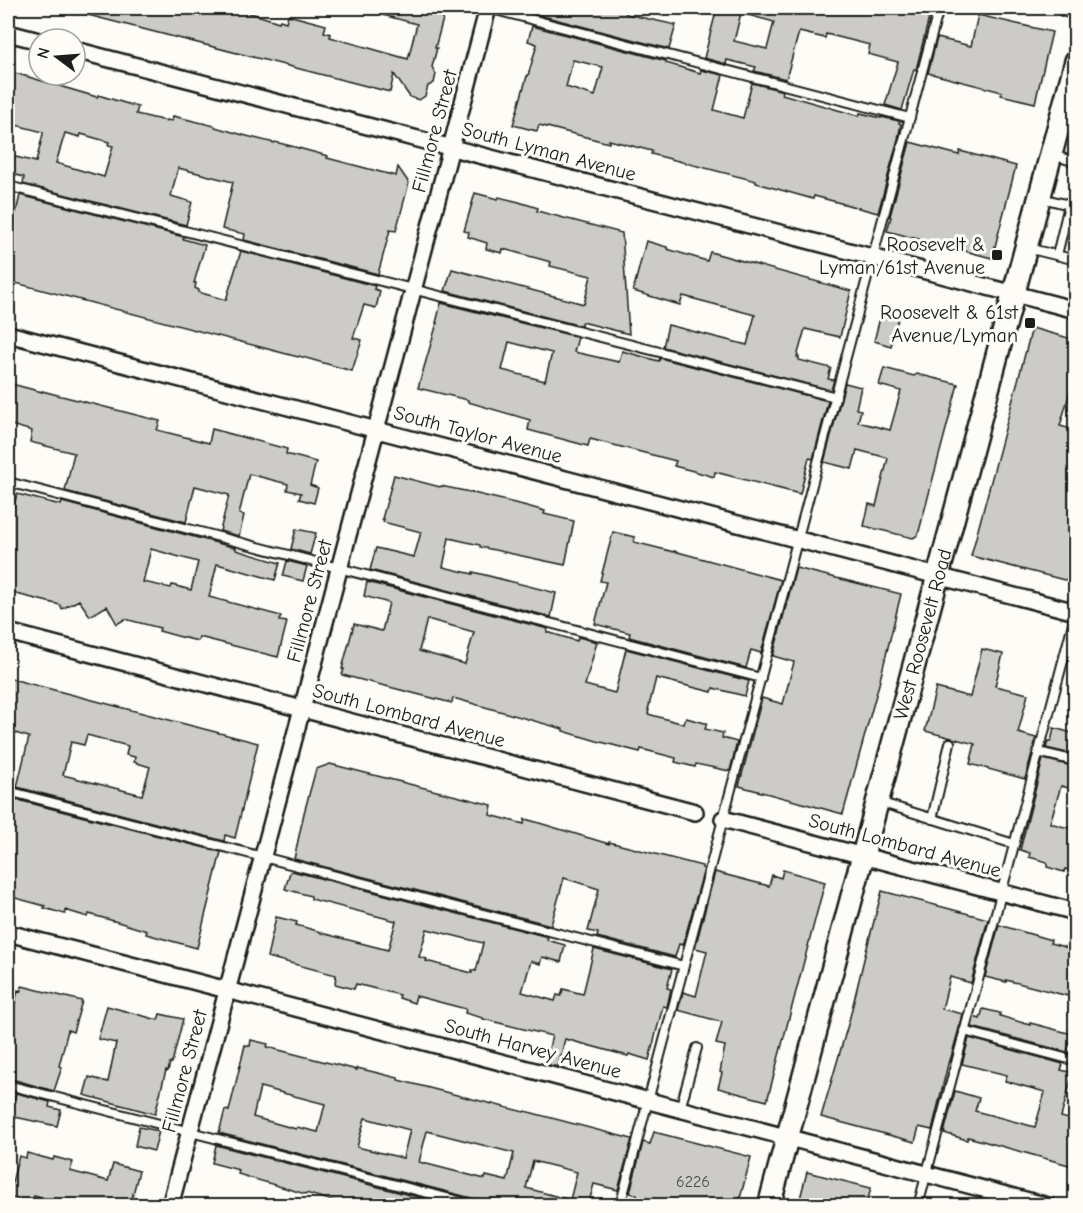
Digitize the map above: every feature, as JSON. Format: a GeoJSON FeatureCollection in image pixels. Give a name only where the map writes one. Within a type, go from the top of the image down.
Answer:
{"type":"FeatureCollection","features":[{"type":"Feature","properties":{"kind":"main road","name":"West Roosevelt Road"},"geometry":{"type":"LineString","coordinates":[[769,1206],[1076,61]]}},
{"type":"Feature","properties":{"kind":"street","name":"Fillmore Street"},"geometry":{"type":"LineString","coordinates":[[170,1206],[488,8]]}},
{"type":"Feature","properties":{"kind":"street"},"geometry":{"type":"LineString","coordinates":[[1065,8],[1076,10]]}},
{"type":"Feature","properties":{"kind":"street"},"geometry":{"type":"LineString","coordinates":[[8,33],[27,38]]}},
{"type":"Feature","properties":{"kind":"street","name":"South Lyman Avenue"},"geometry":{"type":"LineString","coordinates":[[87,53],[1076,310]]}},
{"type":"Feature","properties":{"kind":"street","name":"South Taylor Avenue"},"geometry":{"type":"LineString","coordinates":[[8,334],[1075,612]]}},
{"type":"Feature","properties":{"kind":"street","name":"South Lombard Avenue"},"geometry":{"type":"LineString","coordinates":[[8,632],[695,812]]}},
{"type":"Feature","properties":{"kind":"street","name":"South Lombard Avenue"},"geometry":{"type":"LineString","coordinates":[[723,819],[1076,912]]}},
{"type":"Feature","properties":{"kind":"street","name":"South Harvey Avenue"},"geometry":{"type":"LineString","coordinates":[[8,933],[1048,1206]]}},
{"type":"Feature","properties":{"kind":"lane"},"geometry":{"type":"LineString","coordinates":[[488,8],[910,118]]}},
{"type":"Feature","properties":{"kind":"lane"},"geometry":{"type":"LineString","coordinates":[[620,1206],[939,8]]}},
{"type":"Feature","properties":{"kind":"lane"},"geometry":{"type":"LineString","coordinates":[[1050,155],[1076,162]]}},
{"type":"Feature","properties":{"kind":"lane"},"geometry":{"type":"LineString","coordinates":[[8,186],[836,397]]}},
{"type":"Feature","properties":{"kind":"lane"},"geometry":{"type":"LineString","coordinates":[[1039,197],[1072,205],[1057,255]]}},
{"type":"Feature","properties":{"kind":"lane"},"geometry":{"type":"LineString","coordinates":[[1026,247],[1076,260]]}},
{"type":"Feature","properties":{"kind":"lane"},"geometry":{"type":"LineString","coordinates":[[8,482],[761,678]]}},
{"type":"Feature","properties":{"kind":"lane"},"geometry":{"type":"LineString","coordinates":[[918,1206],[1075,612]]}},
{"type":"Feature","properties":{"kind":"lane"},"geometry":{"type":"LineString","coordinates":[[932,819],[950,743]]}},
{"type":"Feature","properties":{"kind":"lane"},"geometry":{"type":"LineString","coordinates":[[1038,752],[1076,761]]}},
{"type":"Feature","properties":{"kind":"lane"},"geometry":{"type":"LineString","coordinates":[[8,790],[684,966]]}},
{"type":"Feature","properties":{"kind":"lane"},"geometry":{"type":"LineString","coordinates":[[877,802],[1014,844]]}},
{"type":"Feature","properties":{"kind":"lane"},"geometry":{"type":"LineString","coordinates":[[964,1031],[1076,1061]]}},
{"type":"Feature","properties":{"kind":"lane"},"geometry":{"type":"LineString","coordinates":[[680,1108],[698,1048]]}},
{"type":"Feature","properties":{"kind":"lane"},"geometry":{"type":"LineString","coordinates":[[8,1085],[478,1206]]}},
{"type":"Feature","properties":{"kind":"building"},"geometry":{"type":"Polygon","coordinates":[[[77,8],[249,8],[247,12],[279,22],[280,20],[286,22],[288,15],[326,25],[324,32],[331,34],[330,37],[408,59],[417,24],[375,13],[375,8],[446,8],[435,48],[437,48],[432,67],[436,74],[434,83],[428,86],[425,96],[419,100],[410,97],[394,74],[390,92],[76,12],[77,8]]]}},
{"type":"Feature","properties":{"kind":"building"},"geometry":{"type":"Polygon","coordinates":[[[537,8],[609,8],[676,25],[669,49],[535,14],[537,8]]]}},
{"type":"Feature","properties":{"kind":"building"},"geometry":{"type":"Polygon","coordinates":[[[717,8],[906,8],[930,14],[916,70],[914,69],[902,110],[885,105],[898,62],[868,54],[870,45],[826,34],[825,38],[799,32],[786,79],[754,71],[756,67],[727,60],[726,64],[704,58],[717,8]],[[741,13],[734,41],[767,49],[774,22],[741,13]]]}},
{"type":"Feature","properties":{"kind":"building"},"geometry":{"type":"Polygon","coordinates":[[[978,15],[1052,32],[1035,103],[928,73],[937,38],[971,46],[978,15]]]}},
{"type":"Feature","properties":{"kind":"building"},"geometry":{"type":"Polygon","coordinates":[[[532,26],[666,61],[666,63],[700,73],[701,70],[723,75],[714,110],[743,118],[752,83],[859,116],[860,113],[899,121],[901,124],[898,139],[878,213],[814,196],[813,199],[609,140],[609,143],[539,125],[537,131],[513,125],[537,44],[528,41],[532,26]],[[573,60],[566,87],[595,96],[603,67],[573,60]]]}},
{"type":"Feature","properties":{"kind":"building"},"geometry":{"type":"Polygon","coordinates":[[[8,71],[27,77],[27,87],[63,87],[97,97],[98,95],[138,107],[136,114],[166,121],[172,121],[173,116],[215,126],[396,176],[398,167],[409,183],[396,231],[390,230],[378,274],[244,240],[245,234],[222,229],[233,182],[178,168],[171,196],[192,202],[186,225],[23,184],[24,177],[8,173],[8,155],[36,162],[43,132],[8,123],[8,71]],[[65,133],[56,163],[104,177],[113,146],[108,145],[109,142],[81,134],[80,137],[65,133]]]}},
{"type":"Feature","properties":{"kind":"building"},"geometry":{"type":"Polygon","coordinates":[[[910,142],[959,155],[960,151],[1016,166],[992,258],[887,231],[910,142]]]}},
{"type":"Feature","properties":{"kind":"building"},"geometry":{"type":"Polygon","coordinates":[[[475,193],[519,202],[538,208],[537,211],[622,233],[629,334],[582,322],[581,326],[445,291],[452,269],[584,304],[591,276],[550,266],[551,262],[507,250],[503,249],[502,253],[486,249],[487,243],[468,237],[469,232],[464,231],[475,193]]]}},
{"type":"Feature","properties":{"kind":"building"},"geometry":{"type":"Polygon","coordinates":[[[20,195],[184,237],[183,239],[205,245],[194,283],[196,283],[195,288],[199,290],[198,292],[226,300],[241,251],[375,286],[374,289],[380,291],[376,308],[364,305],[353,338],[362,340],[352,371],[8,281],[8,234],[11,234],[20,195]]]}},
{"type":"Feature","properties":{"kind":"building"},"geometry":{"type":"Polygon","coordinates":[[[646,241],[707,261],[710,252],[851,291],[840,337],[805,329],[797,357],[799,360],[831,368],[828,379],[834,380],[831,390],[663,347],[668,325],[747,345],[755,315],[683,296],[680,305],[633,291],[646,241]]]}},
{"type":"Feature","properties":{"kind":"building"},"geometry":{"type":"Polygon","coordinates":[[[441,303],[578,337],[574,352],[619,362],[622,351],[659,361],[660,358],[828,401],[813,459],[809,458],[800,494],[715,472],[714,477],[674,466],[676,461],[590,439],[588,446],[528,430],[530,420],[468,402],[468,400],[418,388],[441,303]],[[509,342],[502,370],[545,381],[552,353],[509,342]]]}},
{"type":"Feature","properties":{"kind":"building"},"geometry":{"type":"Polygon","coordinates":[[[881,314],[898,319],[891,346],[874,341],[881,314]]]}},
{"type":"Feature","properties":{"kind":"building"},"geometry":{"type":"Polygon","coordinates":[[[1032,328],[1076,340],[1076,371],[1060,426],[1076,430],[1076,583],[971,556],[1032,328]]]}},
{"type":"Feature","properties":{"kind":"building"},"geometry":{"type":"Polygon","coordinates":[[[884,368],[958,384],[918,535],[913,538],[864,526],[869,504],[876,506],[888,458],[857,450],[852,469],[824,462],[845,383],[861,387],[856,409],[861,410],[858,422],[890,430],[901,391],[879,385],[884,368]]]}},
{"type":"Feature","properties":{"kind":"building"},"geometry":{"type":"Polygon","coordinates":[[[8,383],[160,421],[157,430],[209,443],[212,429],[287,449],[286,454],[316,462],[310,485],[318,488],[314,503],[299,499],[301,493],[287,490],[288,484],[249,474],[239,514],[244,515],[239,536],[220,531],[229,495],[195,486],[186,522],[65,491],[74,453],[30,442],[32,431],[8,424],[8,383]]]}},
{"type":"Feature","properties":{"kind":"building"},"geometry":{"type":"Polygon","coordinates":[[[394,475],[523,505],[545,511],[544,514],[574,521],[565,565],[449,538],[443,567],[473,574],[473,572],[556,593],[551,617],[370,570],[376,548],[414,557],[421,532],[383,522],[394,475]]]}},
{"type":"Feature","properties":{"kind":"building"},"geometry":{"type":"Polygon","coordinates":[[[17,494],[61,505],[62,502],[236,548],[236,550],[280,563],[275,580],[217,564],[209,597],[281,616],[279,621],[287,622],[278,657],[199,637],[198,641],[177,636],[159,631],[160,628],[125,619],[117,624],[107,606],[90,616],[79,600],[62,609],[60,605],[8,592],[8,527],[17,494]],[[151,549],[143,582],[171,588],[172,585],[191,590],[198,562],[151,549]]]}},
{"type":"Feature","properties":{"kind":"building"},"geometry":{"type":"Polygon","coordinates":[[[296,529],[316,533],[310,554],[291,549],[296,529]]]}},
{"type":"Feature","properties":{"kind":"building"},"geometry":{"type":"Polygon","coordinates":[[[613,532],[635,537],[634,542],[781,580],[761,653],[751,650],[746,668],[629,637],[630,633],[595,624],[606,582],[600,581],[613,532]]]}},
{"type":"Feature","properties":{"kind":"building"},"geometry":{"type":"Polygon","coordinates":[[[287,561],[307,566],[303,581],[283,576],[287,561]]]}},
{"type":"Feature","properties":{"kind":"building"},"geometry":{"type":"Polygon","coordinates":[[[796,568],[901,594],[843,814],[739,786],[762,698],[783,704],[794,662],[773,656],[796,568]]]}},
{"type":"Feature","properties":{"kind":"building"},"geometry":{"type":"Polygon","coordinates":[[[367,582],[548,629],[547,632],[577,641],[578,637],[597,642],[585,685],[615,693],[626,649],[749,681],[745,696],[713,688],[712,692],[656,678],[648,710],[648,714],[684,724],[686,718],[707,723],[705,729],[723,733],[722,738],[737,742],[730,771],[696,764],[695,767],[675,762],[676,758],[597,741],[453,698],[452,703],[342,675],[354,624],[382,631],[389,603],[364,596],[367,582]],[[427,619],[419,651],[465,664],[474,632],[427,619]]]}},
{"type":"Feature","properties":{"kind":"building"},"geometry":{"type":"Polygon","coordinates":[[[982,649],[1003,654],[995,686],[1028,694],[1018,733],[1036,738],[1025,779],[970,764],[975,744],[925,731],[936,688],[970,697],[982,649]]]}},
{"type":"Feature","properties":{"kind":"building"},"geometry":{"type":"Polygon","coordinates":[[[8,678],[258,743],[235,838],[225,835],[224,841],[17,787],[29,737],[8,731],[8,678]],[[87,735],[84,745],[71,742],[63,775],[142,795],[150,767],[134,762],[135,757],[126,755],[128,746],[87,735]]]}},
{"type":"Feature","properties":{"kind":"building"},"geometry":{"type":"Polygon","coordinates":[[[1054,728],[1076,734],[1076,755],[1046,748],[1048,741],[1051,742],[1054,728]]]}},
{"type":"Feature","properties":{"kind":"building"},"geometry":{"type":"Polygon","coordinates":[[[1043,759],[1076,767],[1076,790],[1061,786],[1050,823],[1076,830],[1076,872],[1065,869],[1064,872],[1047,867],[1047,862],[1029,857],[1030,853],[1020,850],[1043,759]]]}},
{"type":"Feature","properties":{"kind":"building"},"geometry":{"type":"Polygon","coordinates":[[[330,764],[492,805],[490,815],[524,824],[525,819],[609,844],[609,842],[702,866],[704,869],[683,945],[679,944],[675,957],[597,937],[598,933],[588,931],[599,889],[564,878],[551,925],[294,859],[316,769],[330,764]]]}},
{"type":"Feature","properties":{"kind":"building"},"geometry":{"type":"Polygon","coordinates":[[[14,799],[221,852],[197,948],[146,934],[147,931],[89,914],[88,917],[65,910],[65,914],[8,896],[8,846],[13,819],[8,818],[8,800],[14,801],[14,799]]]}},
{"type":"Feature","properties":{"kind":"building"},"geometry":{"type":"Polygon","coordinates":[[[783,870],[825,882],[767,1101],[718,1088],[725,1046],[716,1044],[722,1022],[678,1010],[683,992],[696,996],[707,951],[695,948],[715,872],[769,886],[772,875],[781,878],[783,870]]]}},
{"type":"Feature","properties":{"kind":"building"},"geometry":{"type":"Polygon","coordinates":[[[292,871],[548,937],[547,940],[565,945],[561,962],[542,957],[540,964],[531,961],[522,992],[555,1001],[557,995],[561,996],[563,989],[583,994],[594,949],[672,969],[667,988],[671,989],[667,1007],[663,1006],[649,1060],[565,1039],[558,1067],[545,1064],[552,1036],[483,1019],[465,1013],[466,1009],[416,996],[414,1003],[399,998],[400,995],[356,984],[354,989],[335,984],[336,975],[267,957],[276,917],[297,922],[296,925],[321,933],[388,950],[396,921],[311,899],[311,896],[285,889],[292,871]],[[427,929],[419,957],[427,959],[426,961],[472,973],[472,970],[476,971],[483,943],[427,929]]]}},
{"type":"Feature","properties":{"kind":"building"},"geometry":{"type":"Polygon","coordinates":[[[882,891],[988,919],[971,983],[950,977],[942,1009],[963,1014],[932,1130],[919,1127],[915,1142],[821,1117],[849,1021],[882,891]]]}},
{"type":"Feature","properties":{"kind":"building"},"geometry":{"type":"Polygon","coordinates":[[[999,925],[1051,940],[1050,943],[1072,949],[1070,953],[1076,955],[1076,970],[1068,996],[985,977],[999,925]]]}},
{"type":"Feature","properties":{"kind":"building"},"geometry":{"type":"Polygon","coordinates":[[[22,986],[82,1001],[73,1032],[68,1030],[59,1066],[62,1067],[54,1091],[8,1078],[8,1032],[18,990],[21,991],[22,986]]]}},
{"type":"Feature","properties":{"kind":"building"},"geometry":{"type":"Polygon","coordinates":[[[107,1006],[158,1020],[160,1014],[183,1019],[172,1063],[168,1071],[166,1070],[155,1114],[84,1095],[89,1077],[108,1082],[116,1043],[98,1039],[107,1006]]]}},
{"type":"Feature","properties":{"kind":"building"},"geometry":{"type":"Polygon","coordinates":[[[983,1009],[1030,1025],[1030,1023],[1072,1034],[1067,1052],[972,1027],[974,1017],[980,1019],[983,1009]]]}},
{"type":"Feature","properties":{"kind":"building"},"geometry":{"type":"Polygon","coordinates":[[[969,1038],[1063,1064],[1061,1070],[1073,1073],[1061,1117],[1076,1121],[1076,1167],[968,1137],[967,1140],[944,1133],[955,1091],[979,1098],[975,1111],[1035,1127],[1045,1092],[1005,1081],[1007,1075],[962,1064],[969,1038]]]}},
{"type":"Feature","properties":{"kind":"building"},"geometry":{"type":"Polygon","coordinates":[[[251,1040],[268,1044],[267,1047],[398,1078],[398,1080],[632,1139],[618,1190],[594,1184],[588,1206],[512,1206],[488,1199],[487,1206],[484,1206],[479,1200],[219,1133],[225,1110],[229,1111],[245,1045],[250,1046],[251,1040]],[[260,1087],[253,1117],[296,1129],[297,1127],[318,1132],[325,1104],[260,1087]],[[365,1118],[357,1147],[403,1158],[410,1130],[365,1118]],[[427,1131],[419,1162],[485,1179],[486,1176],[507,1181],[514,1153],[427,1131]],[[533,1161],[526,1188],[570,1200],[577,1172],[533,1161]]]}},
{"type":"Feature","properties":{"kind":"building"},"geometry":{"type":"Polygon","coordinates":[[[16,1093],[50,1102],[49,1107],[61,1110],[57,1126],[10,1116],[16,1093]]]}},
{"type":"Feature","properties":{"kind":"building"},"geometry":{"type":"Polygon","coordinates":[[[139,1127],[159,1131],[154,1151],[135,1146],[139,1127]]]}},
{"type":"Feature","properties":{"kind":"building"},"geometry":{"type":"Polygon","coordinates":[[[654,1132],[751,1157],[738,1206],[635,1206],[637,1195],[630,1193],[643,1142],[650,1144],[654,1132]]]}},
{"type":"Feature","properties":{"kind":"building"},"geometry":{"type":"Polygon","coordinates":[[[216,1145],[452,1206],[350,1206],[238,1174],[239,1170],[212,1163],[216,1145]]]}},
{"type":"Feature","properties":{"kind":"building"},"geometry":{"type":"Polygon","coordinates":[[[27,1153],[53,1160],[54,1157],[73,1162],[70,1171],[108,1181],[113,1164],[139,1171],[130,1206],[68,1206],[34,1196],[32,1203],[8,1197],[19,1156],[26,1158],[27,1153]]]}},
{"type":"Feature","properties":{"kind":"building"},"geometry":{"type":"Polygon","coordinates":[[[807,1172],[871,1188],[866,1206],[798,1206],[807,1172]]]}},
{"type":"Feature","properties":{"kind":"place","name":"Roosevelt & Lyman/61st Avenue"},"geometry":{"type":"Point","coordinates":[997,255]}},
{"type":"Feature","properties":{"kind":"place","name":"Roosevelt & 61st Avenue/Lyman"},"geometry":{"type":"Point","coordinates":[1030,323]}}]}
